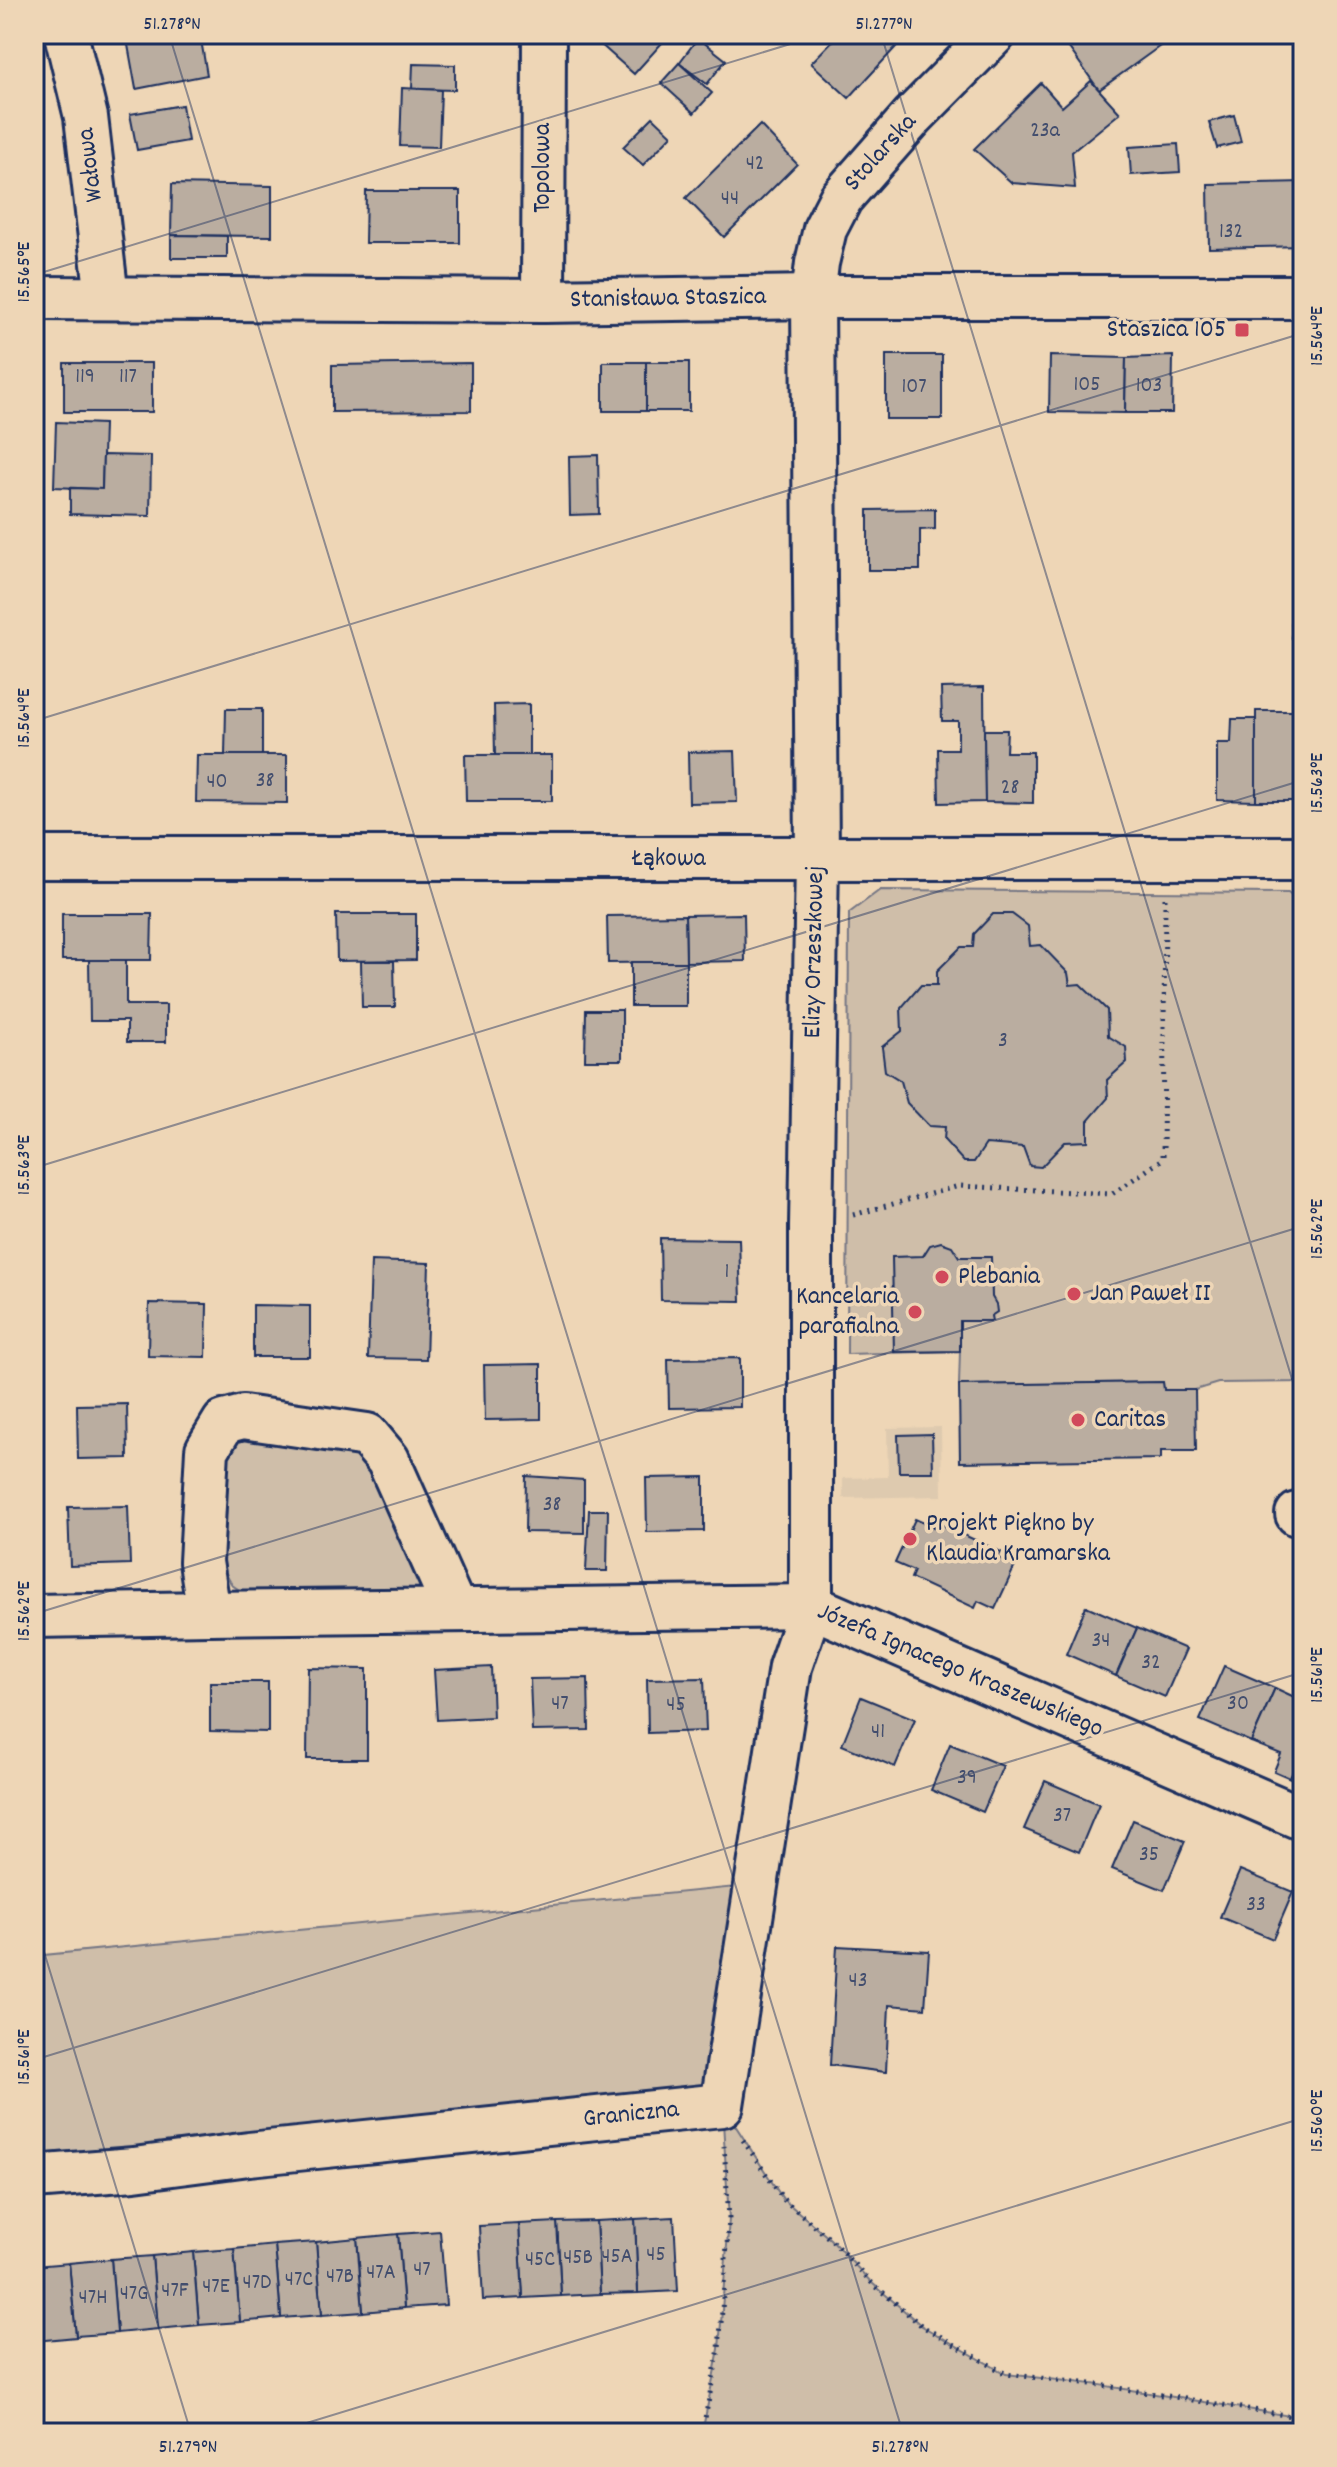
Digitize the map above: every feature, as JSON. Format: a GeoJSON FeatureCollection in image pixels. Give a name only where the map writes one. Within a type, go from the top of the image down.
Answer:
{"type":"FeatureCollection","features":[{"type":"Feature","properties":{"kind":"street","name":"Wałowa"},"geometry":{"type":"LineString","coordinates":[[66,34],[86,117],[107,298]]}},
{"type":"Feature","properties":{"kind":"street","name":"Topolowa"},"geometry":{"type":"LineString","coordinates":[[543,301],[544,34]]}},
{"type":"Feature","properties":{"kind":"street","name":"Stolarska"},"geometry":{"type":"LineString","coordinates":[[813,297],[825,229],[841,198],[913,116],[994,34]]}},
{"type":"Feature","properties":{"kind":"street","name":"Stanisława Staszica"},"geometry":{"type":"LineString","coordinates":[[34,298],[543,301],[813,297],[1303,297]]}},
{"type":"Feature","properties":{"kind":"street","name":"Elizy Orzeszkowej"},"geometry":{"type":"LineString","coordinates":[[811,1606],[811,1227],[817,859],[813,297]]}},
{"type":"Feature","properties":{"kind":"street","name":"Łąkowa"},"geometry":{"type":"LineString","coordinates":[[34,858],[1303,858]]}},
{"type":"Feature","properties":{"kind":"street"},"geometry":{"type":"LineString","coordinates":[[209,1613],[201,1562],[207,1450],[224,1422],[243,1417],[367,1435],[388,1460],[455,1610]]}},
{"type":"Feature","properties":{"kind":"street","name":"Józefa Ignacego Kraszewskiego"},"geometry":{"type":"LineString","coordinates":[[34,1616],[811,1606],[1303,1819]]}},
{"type":"Feature","properties":{"kind":"street"},"geometry":{"type":"LineString","coordinates":[[722,2105],[790,1667],[811,1606]]}},
{"type":"Feature","properties":{"kind":"street","name":"Graniczna"},"geometry":{"type":"LineString","coordinates":[[34,2177],[134,2169],[249,2154],[722,2105]]}},
{"type":"Feature","properties":{"kind":"path"},"geometry":{"type":"LineString","coordinates":[[851,1216],[959,1186],[1112,1194],[1163,1159],[1165,891]]}},
{"type":"Feature","properties":{"kind":"path"},"geometry":{"type":"LineString","coordinates":[[722,2105],[783,2199],[922,2326],[1006,2374],[1100,2385],[1303,2418]]}},
{"type":"Feature","properties":{"kind":"path"},"geometry":{"type":"LineString","coordinates":[[702,2433],[719,2349],[729,2219],[722,2105]]}},
{"type":"Feature","properties":{"kind":"shaded area"},"geometry":{"type":"Polygon","coordinates":[[[880,890],[1288,893],[1303,905],[1303,1382],[1218,1383],[1195,1390],[1164,1390],[1163,1382],[959,1385],[960,1351],[847,1354],[849,913],[880,890]]]}},
{"type":"Feature","properties":{"kind":"shaded area"},"geometry":{"type":"Polygon","coordinates":[[[941,1427],[942,1496],[843,1498],[843,1478],[888,1477],[887,1428],[941,1427]]]}},
{"type":"Feature","properties":{"kind":"shaded area"},"geometry":{"type":"Polygon","coordinates":[[[246,1437],[365,1454],[423,1587],[419,1592],[244,1593],[232,1585],[222,1567],[221,1464],[238,1439],[246,1437]]]}},
{"type":"Feature","properties":{"kind":"shaded area"},"geometry":{"type":"Polygon","coordinates":[[[756,1885],[722,2105],[783,2199],[922,2326],[1006,2374],[1100,2385],[1303,2418],[1303,2433],[702,2433],[719,2349],[729,2219],[722,2106],[34,2177],[34,1956],[756,1885]]]}},
{"type":"Feature","properties":{"kind":"building"},"geometry":{"type":"Polygon","coordinates":[[[126,34],[200,34],[207,75],[136,89],[126,34]]]}},
{"type":"Feature","properties":{"kind":"building"},"geometry":{"type":"Polygon","coordinates":[[[589,34],[670,34],[634,74],[589,34]]]}},
{"type":"Feature","properties":{"kind":"building"},"geometry":{"type":"Polygon","coordinates":[[[839,34],[907,35],[849,98],[811,63],[839,34]]]}},
{"type":"Feature","properties":{"kind":"building"},"geometry":{"type":"Polygon","coordinates":[[[1075,34],[1174,36],[1099,90],[1064,41],[1075,34]]]}},
{"type":"Feature","properties":{"kind":"building"},"geometry":{"type":"Polygon","coordinates":[[[698,38],[726,60],[707,84],[679,63],[698,38]]]}},
{"type":"Feature","properties":{"kind":"building"},"geometry":{"type":"Polygon","coordinates":[[[679,63],[712,93],[694,113],[661,83],[679,63]]]}},
{"type":"Feature","properties":{"kind":"building"},"geometry":{"type":"Polygon","coordinates":[[[413,64],[455,65],[455,90],[412,89],[413,64]]]}},
{"type":"Feature","properties":{"kind":"building"},"geometry":{"type":"Polygon","coordinates":[[[1091,81],[1120,113],[1072,152],[1075,188],[1012,183],[974,149],[1041,83],[1062,107],[1091,81]]]}},
{"type":"Feature","properties":{"kind":"building"},"geometry":{"type":"Polygon","coordinates":[[[402,88],[441,90],[439,147],[400,146],[402,88]]]}},
{"type":"Feature","properties":{"kind":"building"},"geometry":{"type":"Polygon","coordinates":[[[182,105],[188,141],[137,150],[130,114],[182,105]]]}},
{"type":"Feature","properties":{"kind":"building"},"geometry":{"type":"Polygon","coordinates":[[[1234,115],[1241,142],[1217,148],[1209,122],[1234,115]]]}},
{"type":"Feature","properties":{"kind":"building"},"geometry":{"type":"Polygon","coordinates":[[[653,117],[672,135],[643,165],[623,147],[653,117]]]}},
{"type":"Feature","properties":{"kind":"building"},"geometry":{"type":"Polygon","coordinates":[[[760,125],[797,164],[724,237],[686,198],[760,125]]]}},
{"type":"Feature","properties":{"kind":"building"},"geometry":{"type":"Polygon","coordinates":[[[1178,144],[1180,172],[1131,175],[1129,147],[1178,144]]]}},
{"type":"Feature","properties":{"kind":"building"},"geometry":{"type":"Polygon","coordinates":[[[1303,182],[1303,246],[1209,248],[1208,184],[1303,182]]]}},
{"type":"Feature","properties":{"kind":"building"},"geometry":{"type":"Polygon","coordinates":[[[172,184],[272,186],[272,236],[171,235],[172,184]]]}},
{"type":"Feature","properties":{"kind":"building"},"geometry":{"type":"Polygon","coordinates":[[[366,191],[460,191],[460,243],[365,243],[366,191]]]}},
{"type":"Feature","properties":{"kind":"building"},"geometry":{"type":"Polygon","coordinates":[[[171,235],[227,236],[227,258],[171,258],[171,235]]]}},
{"type":"Feature","properties":{"kind":"building"},"geometry":{"type":"Polygon","coordinates":[[[886,355],[942,355],[942,419],[886,419],[886,355]]]}},
{"type":"Feature","properties":{"kind":"building"},"geometry":{"type":"Polygon","coordinates":[[[1050,356],[1126,358],[1125,413],[1049,412],[1050,356]]]}},
{"type":"Feature","properties":{"kind":"building"},"geometry":{"type":"Polygon","coordinates":[[[1173,356],[1172,413],[1125,413],[1126,358],[1173,356]]]}},
{"type":"Feature","properties":{"kind":"building"},"geometry":{"type":"Polygon","coordinates":[[[603,362],[646,362],[646,411],[603,411],[603,362]]]}},
{"type":"Feature","properties":{"kind":"building"},"geometry":{"type":"Polygon","coordinates":[[[646,362],[689,362],[689,411],[646,411],[646,362]]]}},
{"type":"Feature","properties":{"kind":"building"},"geometry":{"type":"Polygon","coordinates":[[[64,363],[152,363],[152,412],[64,412],[64,363]]]}},
{"type":"Feature","properties":{"kind":"building"},"geometry":{"type":"Polygon","coordinates":[[[471,363],[471,411],[332,412],[332,365],[471,363]]]}},
{"type":"Feature","properties":{"kind":"building"},"geometry":{"type":"Polygon","coordinates":[[[56,422],[104,424],[102,489],[54,487],[56,422]]]}},
{"type":"Feature","properties":{"kind":"building"},"geometry":{"type":"Polygon","coordinates":[[[103,455],[151,456],[150,516],[70,514],[70,488],[102,489],[103,455]]]}},
{"type":"Feature","properties":{"kind":"building"},"geometry":{"type":"Polygon","coordinates":[[[598,455],[599,514],[570,515],[569,456],[598,455]]]}},
{"type":"Feature","properties":{"kind":"building"},"geometry":{"type":"Polygon","coordinates":[[[935,509],[935,529],[920,530],[920,570],[868,570],[868,510],[935,509]]]}},
{"type":"Feature","properties":{"kind":"building"},"geometry":{"type":"Polygon","coordinates":[[[1298,582],[1303,582],[1303,638],[1292,638],[1291,599],[1298,600],[1298,582]]]}},
{"type":"Feature","properties":{"kind":"building"},"geometry":{"type":"Polygon","coordinates":[[[984,687],[985,802],[939,803],[938,749],[958,749],[958,721],[942,721],[941,688],[984,687]]]}},
{"type":"Feature","properties":{"kind":"building"},"geometry":{"type":"Polygon","coordinates":[[[529,704],[529,755],[495,755],[494,705],[529,704]]]}},
{"type":"Feature","properties":{"kind":"building"},"geometry":{"type":"Polygon","coordinates":[[[226,709],[262,709],[262,755],[225,755],[226,709]]]}},
{"type":"Feature","properties":{"kind":"building"},"geometry":{"type":"Polygon","coordinates":[[[1256,711],[1303,711],[1303,801],[1256,801],[1256,711]]]}},
{"type":"Feature","properties":{"kind":"building"},"geometry":{"type":"Polygon","coordinates":[[[1232,719],[1256,719],[1256,801],[1217,800],[1217,743],[1231,743],[1232,719]]]}},
{"type":"Feature","properties":{"kind":"building"},"geometry":{"type":"Polygon","coordinates":[[[984,730],[1007,730],[1006,752],[1033,752],[1033,803],[985,802],[984,730]]]}},
{"type":"Feature","properties":{"kind":"building"},"geometry":{"type":"Polygon","coordinates":[[[735,751],[737,802],[689,803],[688,752],[735,751]]]}},
{"type":"Feature","properties":{"kind":"building"},"geometry":{"type":"Polygon","coordinates":[[[197,755],[287,755],[287,803],[196,802],[197,755]]]}},
{"type":"Feature","properties":{"kind":"building"},"geometry":{"type":"Polygon","coordinates":[[[465,755],[552,755],[552,801],[466,801],[465,755]]]}},
{"type":"Feature","properties":{"kind":"building"},"geometry":{"type":"Polygon","coordinates":[[[62,914],[152,914],[151,960],[62,960],[62,914]]]}},
{"type":"Feature","properties":{"kind":"building"},"geometry":{"type":"Polygon","coordinates":[[[336,914],[416,914],[416,960],[337,961],[336,914]]]}},
{"type":"Feature","properties":{"kind":"building"},"geometry":{"type":"Polygon","coordinates":[[[744,914],[745,961],[686,962],[685,915],[744,914]]]}},
{"type":"Feature","properties":{"kind":"building"},"geometry":{"type":"Polygon","coordinates":[[[993,914],[1012,914],[1028,926],[1030,946],[1041,945],[1068,973],[1070,985],[1080,984],[1107,1010],[1108,1036],[1126,1047],[1127,1062],[1107,1080],[1108,1098],[1088,1121],[1088,1141],[1065,1142],[1041,1167],[1030,1166],[1023,1147],[986,1144],[974,1162],[964,1162],[944,1140],[945,1127],[929,1126],[907,1103],[901,1081],[885,1071],[882,1047],[902,1031],[901,1008],[921,985],[937,985],[937,971],[961,947],[973,947],[974,934],[993,914]]]}},
{"type":"Feature","properties":{"kind":"building"},"geometry":{"type":"Polygon","coordinates":[[[685,915],[686,962],[608,963],[607,916],[685,915]]]}},
{"type":"Feature","properties":{"kind":"building"},"geometry":{"type":"Polygon","coordinates":[[[89,960],[126,960],[126,1005],[166,1005],[166,1042],[127,1042],[127,1021],[90,1021],[89,960]]]}},
{"type":"Feature","properties":{"kind":"building"},"geometry":{"type":"Polygon","coordinates":[[[361,961],[394,961],[395,1007],[362,1007],[361,961]]]}},
{"type":"Feature","properties":{"kind":"building"},"geometry":{"type":"Polygon","coordinates":[[[631,962],[686,962],[686,1006],[631,1006],[631,962]]]}},
{"type":"Feature","properties":{"kind":"building"},"geometry":{"type":"Polygon","coordinates":[[[586,1010],[622,1010],[622,1060],[585,1060],[586,1010]]]}},
{"type":"Feature","properties":{"kind":"building"},"geometry":{"type":"Polygon","coordinates":[[[660,1238],[739,1239],[741,1301],[661,1300],[660,1238]]]}},
{"type":"Feature","properties":{"kind":"building","name":"Plebania"},"geometry":{"type":"Polygon","coordinates":[[[941,1242],[952,1246],[959,1257],[991,1257],[992,1297],[997,1312],[991,1316],[992,1321],[960,1321],[960,1351],[894,1352],[892,1257],[923,1256],[930,1245],[941,1242]]]}},
{"type":"Feature","properties":{"kind":"building"},"geometry":{"type":"Polygon","coordinates":[[[371,1261],[429,1263],[426,1359],[368,1358],[371,1261]]]}},
{"type":"Feature","properties":{"kind":"building"},"geometry":{"type":"Polygon","coordinates":[[[149,1303],[207,1304],[206,1357],[148,1356],[149,1303]]]}},
{"type":"Feature","properties":{"kind":"building"},"geometry":{"type":"Polygon","coordinates":[[[253,1305],[310,1306],[310,1357],[253,1357],[253,1305]]]}},
{"type":"Feature","properties":{"kind":"building"},"geometry":{"type":"Polygon","coordinates":[[[740,1358],[740,1407],[669,1408],[668,1359],[740,1358]]]}},
{"type":"Feature","properties":{"kind":"building"},"geometry":{"type":"Polygon","coordinates":[[[541,1364],[541,1419],[485,1420],[484,1365],[541,1364]]]}},
{"type":"Feature","properties":{"kind":"building","name":"Caritas"},"geometry":{"type":"Polygon","coordinates":[[[1163,1382],[1164,1390],[1195,1390],[1196,1451],[1161,1451],[1161,1459],[960,1462],[959,1385],[1163,1382]]]}},
{"type":"Feature","properties":{"kind":"building"},"geometry":{"type":"Polygon","coordinates":[[[127,1404],[128,1458],[78,1459],[77,1405],[127,1404]]]}},
{"type":"Feature","properties":{"kind":"building"},"geometry":{"type":"Polygon","coordinates":[[[932,1434],[933,1472],[899,1472],[898,1435],[932,1434]]]}},
{"type":"Feature","properties":{"kind":"building"},"geometry":{"type":"Polygon","coordinates":[[[526,1476],[584,1480],[584,1533],[525,1532],[526,1476]]]}},
{"type":"Feature","properties":{"kind":"building"},"geometry":{"type":"Polygon","coordinates":[[[704,1477],[704,1531],[647,1532],[646,1478],[704,1477]]]}},
{"type":"Feature","properties":{"kind":"building"},"geometry":{"type":"Polygon","coordinates":[[[128,1506],[130,1564],[70,1566],[68,1507],[128,1506]]]}},
{"type":"Feature","properties":{"kind":"building"},"geometry":{"type":"Polygon","coordinates":[[[589,1510],[608,1510],[607,1571],[586,1571],[589,1510]]]}},
{"type":"Feature","properties":{"kind":"building"},"geometry":{"type":"Polygon","coordinates":[[[915,1519],[933,1527],[936,1522],[1001,1552],[998,1558],[1015,1566],[995,1609],[978,1601],[975,1608],[911,1578],[914,1571],[895,1563],[915,1519]]]}},
{"type":"Feature","properties":{"kind":"building"},"geometry":{"type":"Polygon","coordinates":[[[1086,1606],[1137,1628],[1116,1676],[1066,1654],[1086,1606]]]}},
{"type":"Feature","properties":{"kind":"building"},"geometry":{"type":"Polygon","coordinates":[[[1137,1628],[1186,1649],[1165,1697],[1116,1676],[1137,1628]]]}},
{"type":"Feature","properties":{"kind":"building"},"geometry":{"type":"Polygon","coordinates":[[[1224,1666],[1275,1688],[1251,1742],[1200,1720],[1224,1666]]]}},
{"type":"Feature","properties":{"kind":"building"},"geometry":{"type":"Polygon","coordinates":[[[491,1667],[493,1717],[437,1720],[434,1670],[491,1667]]]}},
{"type":"Feature","properties":{"kind":"building"},"geometry":{"type":"Polygon","coordinates":[[[308,1668],[367,1669],[367,1759],[307,1759],[308,1668]]]}},
{"type":"Feature","properties":{"kind":"building"},"geometry":{"type":"Polygon","coordinates":[[[588,1678],[589,1730],[532,1731],[530,1679],[588,1678]]]}},
{"type":"Feature","properties":{"kind":"building"},"geometry":{"type":"Polygon","coordinates":[[[704,1678],[706,1731],[648,1733],[647,1679],[704,1678]]]}},
{"type":"Feature","properties":{"kind":"building"},"geometry":{"type":"Polygon","coordinates":[[[210,1682],[268,1682],[268,1732],[210,1731],[210,1682]]]}},
{"type":"Feature","properties":{"kind":"building"},"geometry":{"type":"Polygon","coordinates":[[[1275,1688],[1303,1701],[1303,1748],[1290,1778],[1274,1771],[1281,1754],[1251,1742],[1275,1688]]]}},
{"type":"Feature","properties":{"kind":"building"},"geometry":{"type":"Polygon","coordinates":[[[861,1697],[915,1719],[895,1767],[842,1745],[861,1697]]]}},
{"type":"Feature","properties":{"kind":"building"},"geometry":{"type":"Polygon","coordinates":[[[950,1744],[1003,1766],[983,1812],[931,1790],[950,1744]]]}},
{"type":"Feature","properties":{"kind":"building"},"geometry":{"type":"Polygon","coordinates":[[[1045,1781],[1099,1804],[1079,1852],[1024,1829],[1045,1781]]]}},
{"type":"Feature","properties":{"kind":"building"},"geometry":{"type":"Polygon","coordinates":[[[1133,1820],[1185,1841],[1164,1890],[1112,1869],[1133,1820]]]}},
{"type":"Feature","properties":{"kind":"building"},"geometry":{"type":"Polygon","coordinates":[[[1240,1870],[1293,1892],[1273,1939],[1220,1917],[1240,1870]]]}},
{"type":"Feature","properties":{"kind":"building"},"geometry":{"type":"Polygon","coordinates":[[[837,1946],[929,1951],[925,2008],[889,2005],[886,2072],[830,2065],[837,1946]]]}},
{"type":"Feature","properties":{"kind":"building"},"geometry":{"type":"Polygon","coordinates":[[[674,2217],[678,2291],[638,2293],[635,2219],[674,2217]]]}},
{"type":"Feature","properties":{"kind":"building"},"geometry":{"type":"Polygon","coordinates":[[[635,2219],[638,2293],[600,2294],[596,2221],[635,2219]]]}},
{"type":"Feature","properties":{"kind":"building"},"geometry":{"type":"Polygon","coordinates":[[[596,2221],[600,2294],[561,2296],[557,2222],[596,2221]]]}},
{"type":"Feature","properties":{"kind":"building"},"geometry":{"type":"Polygon","coordinates":[[[557,2222],[561,2296],[523,2298],[519,2224],[557,2222]]]}},
{"type":"Feature","properties":{"kind":"building"},"geometry":{"type":"Polygon","coordinates":[[[519,2224],[523,2298],[483,2300],[479,2226],[519,2224]]]}},
{"type":"Feature","properties":{"kind":"building"},"geometry":{"type":"Polygon","coordinates":[[[440,2231],[446,2305],[404,2308],[398,2234],[440,2231]]]}},
{"type":"Feature","properties":{"kind":"building"},"geometry":{"type":"Polygon","coordinates":[[[398,2234],[404,2308],[363,2312],[357,2238],[398,2234]]]}},
{"type":"Feature","properties":{"kind":"building"},"geometry":{"type":"Polygon","coordinates":[[[357,2238],[363,2312],[322,2315],[316,2242],[357,2238]]]}},
{"type":"Feature","properties":{"kind":"building"},"geometry":{"type":"Polygon","coordinates":[[[316,2242],[322,2315],[281,2318],[275,2245],[316,2242]]]}},
{"type":"Feature","properties":{"kind":"building"},"geometry":{"type":"Polygon","coordinates":[[[275,2245],[281,2318],[240,2322],[234,2249],[275,2245]]]}},
{"type":"Feature","properties":{"kind":"building"},"geometry":{"type":"Polygon","coordinates":[[[234,2249],[240,2322],[199,2325],[193,2252],[234,2249]]]}},
{"type":"Feature","properties":{"kind":"building"},"geometry":{"type":"Polygon","coordinates":[[[193,2252],[199,2325],[158,2329],[152,2256],[193,2252]]]}},
{"type":"Feature","properties":{"kind":"building"},"geometry":{"type":"Polygon","coordinates":[[[152,2256],[158,2329],[117,2333],[111,2259],[152,2256]]]}},
{"type":"Feature","properties":{"kind":"building"},"geometry":{"type":"Polygon","coordinates":[[[111,2259],[117,2333],[76,2336],[69,2263],[111,2259]]]}},
{"type":"Feature","properties":{"kind":"building"},"geometry":{"type":"Polygon","coordinates":[[[69,2263],[76,2337],[35,2341],[34,2266],[69,2263]]]}},
{"type":"Feature","properties":{"kind":"place","name":"Staszica 105"},"geometry":{"type":"Point","coordinates":[1242,330]}},
{"type":"Feature","properties":{"kind":"place","name":"Plebania"},"geometry":{"type":"Point","coordinates":[942,1277]}},
{"type":"Feature","properties":{"kind":"place","name":"Jan Paweł II"},"geometry":{"type":"Point","coordinates":[1074,1294]}},
{"type":"Feature","properties":{"kind":"place","name":"Kancelaria parafialna"},"geometry":{"type":"Point","coordinates":[915,1312]}},
{"type":"Feature","properties":{"kind":"place","name":"Caritas"},"geometry":{"type":"Point","coordinates":[1078,1420]}},
{"type":"Feature","properties":{"kind":"place","name":"Projekt Piękno by Klaudia Kramarska"},"geometry":{"type":"Point","coordinates":[910,1539]}}]}
